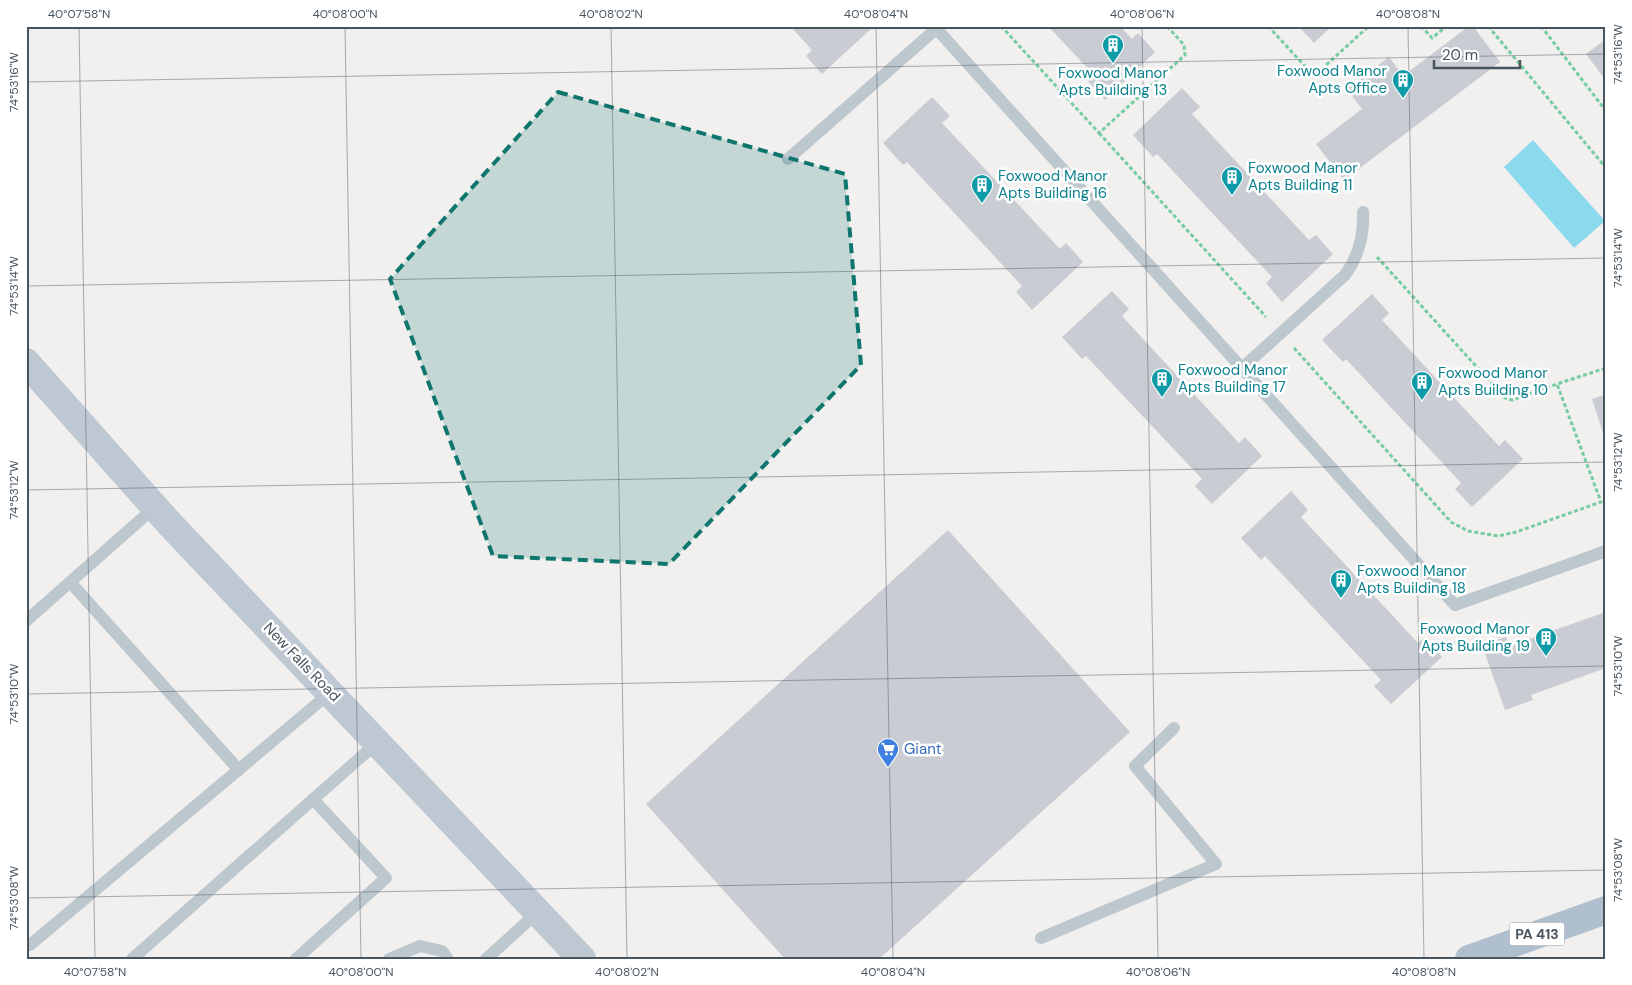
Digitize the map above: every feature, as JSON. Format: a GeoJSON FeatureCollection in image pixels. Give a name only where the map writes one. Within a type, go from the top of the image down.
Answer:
{"type":"FeatureCollection","features":[{"type":"Feature","properties":{"kind":"main road","name":"New Falls Road"},"geometry":{"type":"LineString","coordinates":[[26,362],[155,507],[582,959]]}},
{"type":"Feature","properties":{"kind":"main road","name":"PA 413"},"geometry":{"type":"LineString","coordinates":[[1469,959],[1606,910]]}},
{"type":"Feature","properties":{"kind":"lane"},"geometry":{"type":"LineString","coordinates":[[788,158],[935,28],[1454,605],[1606,551]]}},
{"type":"Feature","properties":{"kind":"lane"},"geometry":{"type":"LineString","coordinates":[[1241,369],[1345,275],[1352,265],[1360,243],[1364,226],[1364,212]]}},
{"type":"Feature","properties":{"kind":"lane"},"geometry":{"type":"LineString","coordinates":[[26,621],[155,507]]}},
{"type":"Feature","properties":{"kind":"lane"},"geometry":{"type":"LineString","coordinates":[[70,582],[239,770]]}},
{"type":"Feature","properties":{"kind":"lane"},"geometry":{"type":"LineString","coordinates":[[26,946],[30,945],[331,692]]}},
{"type":"Feature","properties":{"kind":"lane"},"geometry":{"type":"LineString","coordinates":[[1041,938],[1216,864],[1135,766],[1174,728]]}},
{"type":"Feature","properties":{"kind":"lane"},"geometry":{"type":"LineString","coordinates":[[132,959],[378,742]]}},
{"type":"Feature","properties":{"kind":"lane"},"geometry":{"type":"LineString","coordinates":[[296,959],[386,878],[313,800]]}},
{"type":"Feature","properties":{"kind":"lane"},"geometry":{"type":"LineString","coordinates":[[486,959],[538,912]]}},
{"type":"Feature","properties":{"kind":"lane"},"geometry":{"type":"LineString","coordinates":[[389,959],[420,946],[442,952],[448,959]]}},
{"type":"Feature","properties":{"kind":"path"},"geometry":{"type":"LineString","coordinates":[[1001,26],[1451,522],[1468,531],[1498,536],[1516,532],[1606,500]]}},
{"type":"Feature","properties":{"kind":"path"},"geometry":{"type":"LineString","coordinates":[[1099,132],[1185,55],[1184,45],[1167,26]]}},
{"type":"Feature","properties":{"kind":"path"},"geometry":{"type":"LineString","coordinates":[[1268,26],[1314,76],[1369,26]]}},
{"type":"Feature","properties":{"kind":"path"},"geometry":{"type":"LineString","coordinates":[[1421,26],[1432,38],[1447,26]]}},
{"type":"Feature","properties":{"kind":"path"},"geometry":{"type":"LineString","coordinates":[[1488,26],[1606,168]]}},
{"type":"Feature","properties":{"kind":"path"},"geometry":{"type":"LineString","coordinates":[[1541,26],[1606,111]]}},
{"type":"Feature","properties":{"kind":"path"},"geometry":{"type":"LineString","coordinates":[[1360,243],[1376,256],[1506,398],[1512,400],[1606,368]]}},
{"type":"Feature","properties":{"kind":"path"},"geometry":{"type":"LineString","coordinates":[[1557,384],[1600,502]]}},
{"type":"Feature","properties":{"kind":"highlighted area"},"geometry":{"type":"Polygon","coordinates":[[[558,92],[845,174],[861,365],[669,564],[493,556],[390,279],[558,92]]]}},
{"type":"Feature","properties":{"kind":"water"},"geometry":{"type":"Polygon","coordinates":[[[1533,140],[1605,221],[1574,248],[1504,167],[1533,140]]]}},
{"type":"Feature","properties":{"kind":"building"},"geometry":{"type":"Polygon","coordinates":[[[790,26],[874,26],[822,74],[806,56],[812,50],[790,26]]]}},
{"type":"Feature","properties":{"kind":"building","name":"Foxwood Manor Apts Building 13"},"geometry":{"type":"Polygon","coordinates":[[[1048,26],[1120,26],[1132,39],[1138,33],[1155,52],[1105,100],[1088,81],[1094,75],[1048,26]]]}},
{"type":"Feature","properties":{"kind":"building"},"geometry":{"type":"Polygon","coordinates":[[[1298,26],[1332,26],[1314,43],[1298,26]]]}},
{"type":"Feature","properties":{"kind":"building","name":"Foxwood Manor Apts Office"},"geometry":{"type":"Polygon","coordinates":[[[1469,26],[1473,26],[1500,62],[1344,180],[1316,144],[1362,109],[1347,89],[1389,57],[1403,76],[1469,26]]]}},
{"type":"Feature","properties":{"kind":"building"},"geometry":{"type":"Polygon","coordinates":[[[1606,39],[1606,77],[1604,78],[1586,54],[1606,39]]]}},
{"type":"Feature","properties":{"kind":"building","name":"Foxwood Manor Apts Building 11"},"geometry":{"type":"Polygon","coordinates":[[[1182,88],[1200,107],[1192,114],[1309,240],[1316,235],[1333,254],[1282,302],[1266,283],[1272,277],[1157,154],[1153,157],[1133,135],[1182,88]]]}},
{"type":"Feature","properties":{"kind":"building","name":"Foxwood Manor Apts Building 16"},"geometry":{"type":"Polygon","coordinates":[[[932,97],[950,116],[942,123],[1060,249],[1066,243],[1083,262],[1032,310],[1016,292],[1022,286],[907,162],[903,165],[883,143],[932,97]]]}},
{"type":"Feature","properties":{"kind":"building","name":"Foxwood Manor Apts Building 17"},"geometry":{"type":"Polygon","coordinates":[[[1112,291],[1129,309],[1122,316],[1239,443],[1245,437],[1262,456],[1212,504],[1195,486],[1202,479],[1086,356],[1082,359],[1062,337],[1112,291]]]}},
{"type":"Feature","properties":{"kind":"building","name":"Foxwood Manor Apts Building 10"},"geometry":{"type":"Polygon","coordinates":[[[1372,294],[1389,313],[1382,320],[1499,446],[1505,440],[1523,459],[1472,507],[1455,489],[1461,483],[1346,359],[1343,362],[1322,340],[1372,294]]]}},
{"type":"Feature","properties":{"kind":"building"},"geometry":{"type":"Polygon","coordinates":[[[1606,394],[1606,439],[1605,439],[1592,399],[1606,394]]]}},
{"type":"Feature","properties":{"kind":"building","name":"Foxwood Manor Apts Building 18"},"geometry":{"type":"Polygon","coordinates":[[[1291,491],[1308,510],[1301,517],[1418,643],[1424,638],[1442,657],[1391,704],[1374,686],[1381,680],[1265,556],[1261,560],[1241,538],[1291,491]]]}},
{"type":"Feature","properties":{"kind":"building","name":"Giant"},"geometry":{"type":"Polygon","coordinates":[[[948,530],[1130,732],[879,959],[785,959],[646,804],[948,530]]]}},
{"type":"Feature","properties":{"kind":"building","name":"Foxwood Manor Apts Building 19"},"geometry":{"type":"Polygon","coordinates":[[[1606,612],[1606,668],[1531,695],[1533,700],[1505,710],[1482,645],[1506,637],[1509,646],[1606,612]]]}},
{"type":"Feature","properties":{"kind":"place","name":"Foxwood Manor Apts Building 13"},"geometry":{"type":"Point","coordinates":[1113,64]}},
{"type":"Feature","properties":{"kind":"place","name":"Foxwood Manor Apts Office"},"geometry":{"type":"Point","coordinates":[1403,99]}},
{"type":"Feature","properties":{"kind":"place","name":"Foxwood Manor Apts Building 11"},"geometry":{"type":"Point","coordinates":[1232,196]}},
{"type":"Feature","properties":{"kind":"place","name":"Foxwood Manor Apts Building 16"},"geometry":{"type":"Point","coordinates":[982,204]}},
{"type":"Feature","properties":{"kind":"place","name":"Foxwood Manor Apts Building 17"},"geometry":{"type":"Point","coordinates":[1162,398]}},
{"type":"Feature","properties":{"kind":"place","name":"Foxwood Manor Apts Building 10"},"geometry":{"type":"Point","coordinates":[1422,401]}},
{"type":"Feature","properties":{"kind":"place","name":"Foxwood Manor Apts Building 18"},"geometry":{"type":"Point","coordinates":[1341,599]}},
{"type":"Feature","properties":{"kind":"place","name":"Foxwood Manor Apts Building 19"},"geometry":{"type":"Point","coordinates":[1546,657]}},
{"type":"Feature","properties":{"kind":"place","name":"Giant"},"geometry":{"type":"Point","coordinates":[888,768]}}]}
